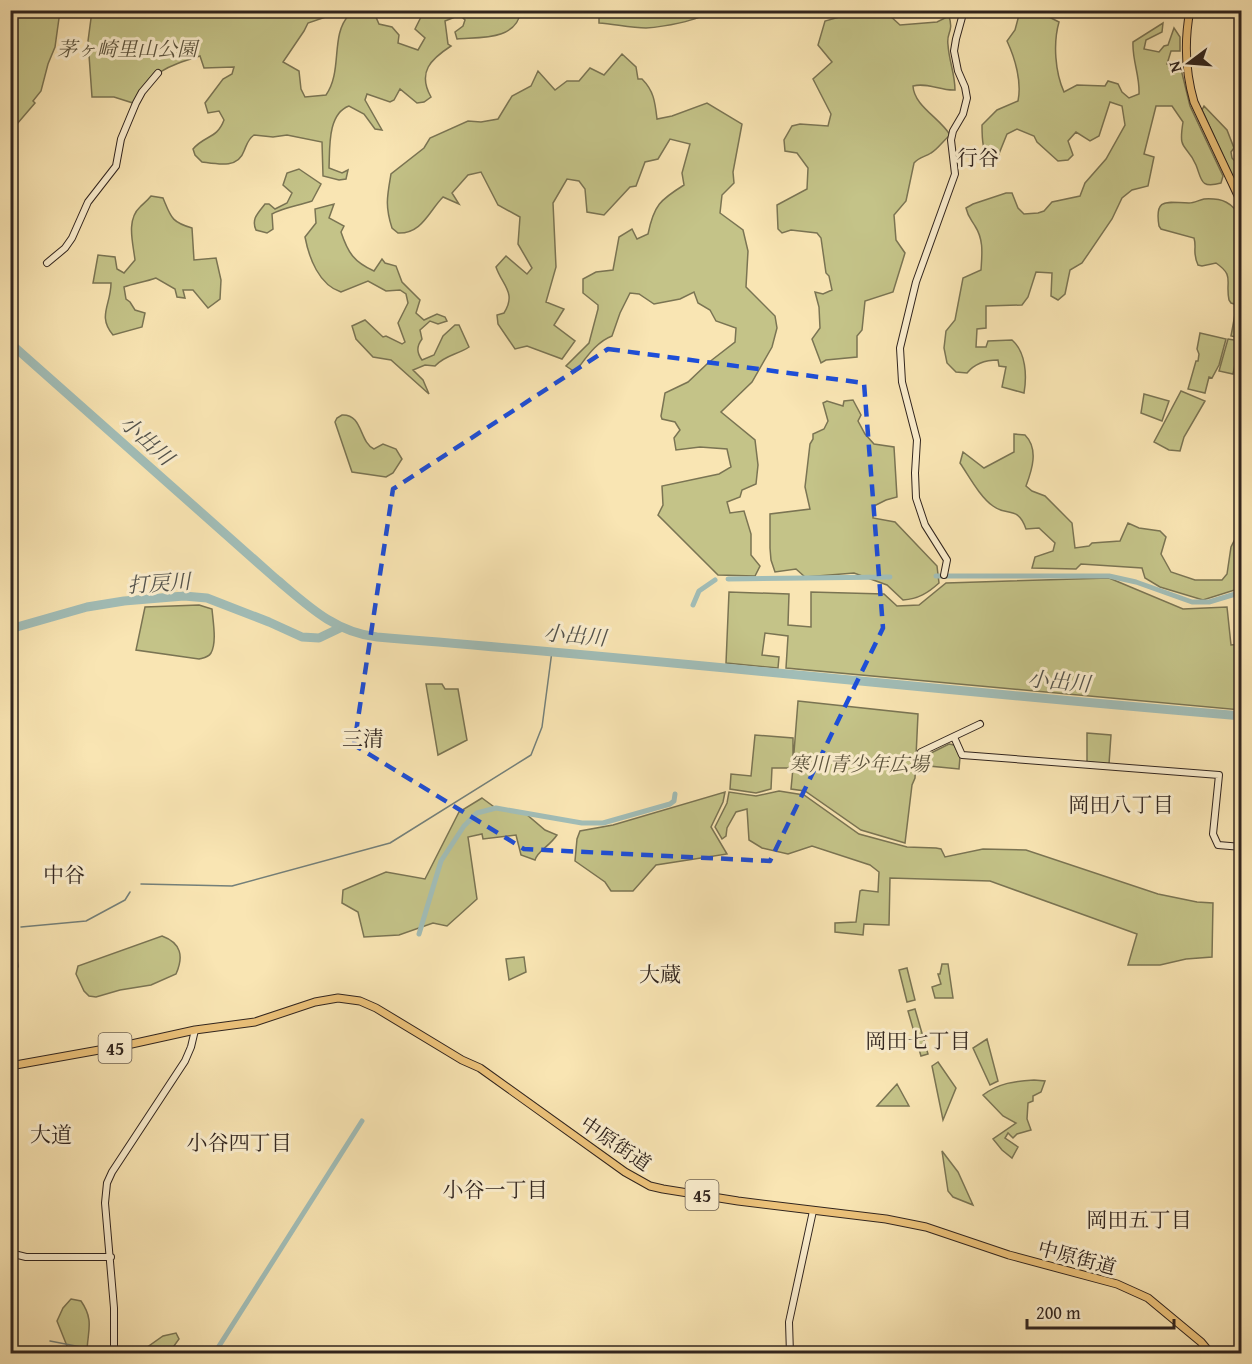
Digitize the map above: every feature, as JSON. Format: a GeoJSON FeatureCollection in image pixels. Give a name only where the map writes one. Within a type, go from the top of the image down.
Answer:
{"type":"FeatureCollection","features":[{"type":"Feature","properties":{"kind":"main road"},"geometry":{"type":"LineString","coordinates":[[1190,10],[1185,50],[1194,102],[1242,204]]}},
{"type":"Feature","properties":{"kind":"main road","name":"中原街道"},"geometry":{"type":"LineString","coordinates":[[10,1066],[127,1046],[195,1030],[255,1022],[322,1000],[338,998],[360,1001],[480,1068],[625,1172],[644,1183],[738,1201],[886,1219],[926,1227],[1009,1256],[1117,1284],[1148,1298],[1211,1353]]}},
{"type":"Feature","properties":{"kind":"street"},"geometry":{"type":"LineString","coordinates":[[944,575],[947,560],[925,525],[916,498],[917,440],[902,382],[900,356],[904,328],[916,282],[955,174],[956,166],[951,140],[953,131],[963,114],[966,98],[954,51],[964,10]]}},
{"type":"Feature","properties":{"kind":"street"},"geometry":{"type":"LineString","coordinates":[[47,263],[65,248],[88,202],[116,166],[121,139],[132,112],[142,92],[158,73]]}},
{"type":"Feature","properties":{"kind":"street"},"geometry":{"type":"LineString","coordinates":[[921,753],[980,724]]}},
{"type":"Feature","properties":{"kind":"street"},"geometry":{"type":"LineString","coordinates":[[954,737],[962,755],[1219,775],[1213,834],[1215,841],[1218,845],[1242,847]]}},
{"type":"Feature","properties":{"kind":"street"},"geometry":{"type":"LineString","coordinates":[[114,1353],[111,1257],[105,1203],[108,1178],[185,1061],[195,1030]]}},
{"type":"Feature","properties":{"kind":"street"},"geometry":{"type":"LineString","coordinates":[[790,1353],[789,1322],[813,1210]]}},
{"type":"Feature","properties":{"kind":"street"},"geometry":{"type":"LineString","coordinates":[[10,1253],[26,1257],[111,1257]]}},
{"type":"Feature","properties":{"kind":"highlighted area"},"geometry":{"type":"Polygon","coordinates":[[[608,349],[864,383],[883,628],[770,861],[524,849],[354,745],[393,489],[608,349]]]}},
{"type":"Feature","properties":{"kind":"green space","name":"茅ヶ崎里山公園"},"geometry":{"type":"Polygon","coordinates":[[[11,10],[60,11],[55,47],[41,91],[33,101],[35,103],[11,131],[11,10]]]}},
{"type":"Feature","properties":{"kind":"green space"},"geometry":{"type":"Polygon","coordinates":[[[599,10],[710,11],[689,21],[646,28],[599,23],[599,10]]]}},
{"type":"Feature","properties":{"kind":"green space"},"geometry":{"type":"Polygon","coordinates":[[[92,11],[343,11],[308,23],[283,62],[299,71],[301,89],[305,97],[326,95],[334,75],[340,33],[349,15],[367,13],[375,15],[379,24],[392,27],[399,35],[398,43],[418,50],[425,38],[415,29],[424,11],[521,11],[518,21],[512,28],[496,36],[457,39],[455,32],[463,26],[465,20],[460,15],[445,21],[448,44],[451,46],[437,56],[428,67],[425,80],[431,97],[424,102],[417,103],[400,89],[394,100],[390,102],[367,94],[365,100],[382,130],[375,129],[364,114],[349,106],[342,110],[333,124],[329,151],[329,168],[342,173],[348,170],[346,179],[339,180],[323,176],[322,142],[287,135],[273,137],[254,135],[241,157],[232,163],[202,162],[195,155],[193,149],[218,131],[224,120],[219,111],[208,113],[205,103],[223,79],[232,74],[234,67],[204,68],[200,56],[178,63],[161,72],[147,84],[133,103],[114,97],[92,97],[88,41],[92,11]]]}},
{"type":"Feature","properties":{"kind":"green space"},"geometry":{"type":"Polygon","coordinates":[[[1020,11],[1046,11],[1045,15],[1059,22],[1056,57],[1064,92],[1077,85],[1105,86],[1108,81],[1118,84],[1129,98],[1139,94],[1133,42],[1163,23],[1162,32],[1146,40],[1144,49],[1159,52],[1168,45],[1174,28],[1180,37],[1180,51],[1171,51],[1167,64],[1181,69],[1190,106],[1223,176],[1221,183],[1209,185],[1203,182],[1196,165],[1182,143],[1183,122],[1172,106],[1156,106],[1144,154],[1154,157],[1148,186],[1132,190],[1122,198],[1112,219],[1082,263],[1070,270],[1065,294],[1058,300],[1051,296],[1052,273],[1036,272],[1028,297],[1022,305],[986,306],[986,328],[977,329],[976,347],[986,347],[988,341],[1012,340],[1023,358],[1024,393],[1002,387],[1006,367],[999,366],[998,360],[981,363],[967,373],[956,372],[947,363],[944,348],[946,331],[955,320],[963,278],[981,270],[980,237],[966,208],[1006,193],[1012,193],[1018,208],[1024,214],[1038,213],[1044,211],[1052,202],[1080,196],[1085,183],[1106,159],[1125,125],[1122,106],[1110,102],[1099,136],[1090,141],[1076,132],[1068,141],[1073,155],[1068,160],[1058,161],[1037,142],[1034,136],[1017,129],[1007,134],[996,161],[992,162],[989,159],[983,145],[982,125],[997,110],[1018,101],[1017,70],[1007,41],[1015,30],[1020,11]]]}},
{"type":"Feature","properties":{"kind":"green space"},"geometry":{"type":"Polygon","coordinates":[[[850,14],[888,14],[900,25],[937,22],[949,16],[951,26],[948,45],[955,90],[924,85],[913,86],[918,100],[950,135],[933,152],[914,163],[906,201],[894,215],[896,240],[905,253],[893,292],[865,301],[862,330],[857,336],[857,357],[826,360],[821,363],[812,339],[820,328],[819,307],[815,292],[823,294],[832,290],[829,276],[826,273],[821,238],[817,233],[791,230],[782,233],[778,229],[777,205],[807,189],[808,168],[797,153],[785,151],[784,140],[792,126],[800,124],[828,126],[831,114],[813,79],[832,62],[818,45],[825,21],[850,14]]]}},
{"type":"Feature","properties":{"kind":"green space"},"geometry":{"type":"Polygon","coordinates":[[[622,54],[636,67],[638,79],[642,79],[649,88],[655,102],[657,119],[707,103],[742,124],[733,172],[734,183],[722,195],[720,213],[743,230],[748,251],[746,287],[775,316],[777,328],[772,347],[752,382],[721,412],[755,440],[758,465],[756,484],[742,490],[740,497],[727,502],[730,513],[744,511],[751,534],[751,555],[760,566],[755,576],[718,575],[658,515],[663,505],[662,486],[719,474],[731,467],[727,449],[700,447],[676,450],[674,438],[680,430],[675,422],[662,419],[661,416],[665,393],[688,382],[735,342],[736,328],[716,321],[710,310],[698,303],[694,292],[680,299],[654,304],[639,294],[630,293],[612,336],[596,346],[575,372],[566,366],[589,343],[598,309],[598,305],[583,293],[583,279],[596,272],[613,270],[619,237],[632,229],[637,239],[648,234],[659,204],[684,185],[682,173],[690,144],[670,139],[658,159],[645,162],[636,186],[630,187],[604,215],[587,212],[585,189],[579,181],[567,179],[553,203],[556,267],[546,302],[564,309],[554,325],[575,341],[562,359],[527,346],[515,349],[498,324],[497,315],[504,313],[508,306],[509,294],[496,267],[506,256],[527,274],[532,268],[518,244],[520,217],[498,205],[481,172],[468,175],[452,193],[459,204],[443,197],[424,221],[413,230],[398,233],[392,228],[388,214],[387,201],[391,174],[424,148],[430,138],[468,121],[481,122],[498,119],[512,96],[531,86],[538,71],[555,90],[567,81],[579,81],[590,68],[604,75],[622,54]]]}},
{"type":"Feature","properties":{"kind":"green space"},"geometry":{"type":"Polygon","coordinates":[[[1204,106],[1227,130],[1234,148],[1231,152],[1232,158],[1241,168],[1241,195],[1202,110],[1204,106]]]}},
{"type":"Feature","properties":{"kind":"green space"},"geometry":{"type":"Polygon","coordinates":[[[299,169],[321,184],[312,201],[272,214],[273,229],[267,233],[256,230],[255,219],[265,204],[275,209],[287,203],[292,193],[283,185],[287,173],[299,169]]]}},
{"type":"Feature","properties":{"kind":"green space"},"geometry":{"type":"Polygon","coordinates":[[[151,196],[163,198],[173,218],[192,228],[194,260],[216,258],[221,280],[220,299],[208,308],[193,290],[183,290],[185,298],[177,297],[175,289],[156,278],[124,287],[126,299],[135,310],[145,313],[142,327],[113,335],[108,328],[105,316],[111,283],[93,283],[98,255],[115,257],[117,269],[124,273],[135,260],[133,218],[151,196]]]}},
{"type":"Feature","properties":{"kind":"green space"},"geometry":{"type":"Polygon","coordinates":[[[1204,199],[1226,202],[1241,219],[1241,306],[1229,300],[1228,279],[1222,268],[1216,263],[1198,265],[1194,238],[1161,229],[1159,226],[1159,210],[1164,203],[1191,203],[1204,199]]]}},
{"type":"Feature","properties":{"kind":"green space"},"geometry":{"type":"Polygon","coordinates":[[[334,204],[329,218],[344,226],[341,232],[349,251],[357,260],[374,271],[382,259],[385,263],[396,266],[402,282],[420,300],[416,313],[424,320],[437,314],[445,317],[447,321],[438,324],[430,321],[420,330],[422,339],[418,350],[422,360],[434,355],[443,336],[455,325],[459,325],[469,347],[435,366],[425,365],[413,370],[423,380],[429,394],[391,360],[373,357],[356,339],[352,326],[365,320],[383,337],[386,336],[402,344],[405,342],[398,323],[408,303],[406,294],[400,290],[386,291],[368,281],[341,292],[327,283],[316,270],[305,237],[316,223],[315,209],[334,204]]]}},
{"type":"Feature","properties":{"kind":"green space"},"geometry":{"type":"Polygon","coordinates":[[[1236,309],[1241,310],[1241,338],[1231,336],[1236,309]]]}},
{"type":"Feature","properties":{"kind":"green space"},"geometry":{"type":"Polygon","coordinates":[[[1200,333],[1226,339],[1219,365],[1212,378],[1209,377],[1205,393],[1188,389],[1196,361],[1198,361],[1197,349],[1200,333]]]}},
{"type":"Feature","properties":{"kind":"green space"},"geometry":{"type":"Polygon","coordinates":[[[1228,339],[1240,341],[1233,374],[1219,371],[1228,339]]]}},
{"type":"Feature","properties":{"kind":"green space"},"geometry":{"type":"Polygon","coordinates":[[[1181,391],[1205,401],[1184,437],[1180,451],[1169,450],[1154,442],[1181,391]]]}},
{"type":"Feature","properties":{"kind":"green space"},"geometry":{"type":"Polygon","coordinates":[[[1144,394],[1169,401],[1162,421],[1141,413],[1144,394]]]}},
{"type":"Feature","properties":{"kind":"green space"},"geometry":{"type":"Polygon","coordinates":[[[853,400],[861,415],[858,421],[865,434],[874,444],[894,447],[897,497],[874,506],[873,518],[895,522],[937,566],[939,583],[918,597],[903,600],[887,585],[854,573],[805,577],[796,569],[775,572],[771,560],[770,514],[810,509],[805,487],[810,444],[813,434],[824,429],[828,421],[823,403],[827,401],[843,406],[844,401],[853,400]]]}},
{"type":"Feature","properties":{"kind":"green space"},"geometry":{"type":"Polygon","coordinates":[[[342,415],[354,419],[366,441],[374,449],[383,444],[396,449],[402,459],[393,473],[386,477],[352,472],[335,422],[342,415]]]}},
{"type":"Feature","properties":{"kind":"green space"},"geometry":{"type":"Polygon","coordinates":[[[1014,434],[1025,435],[1032,447],[1032,467],[1026,486],[1045,496],[1072,523],[1075,548],[1089,546],[1092,543],[1120,541],[1128,523],[1139,528],[1160,531],[1166,537],[1161,554],[1171,572],[1195,580],[1222,580],[1227,574],[1231,547],[1237,535],[1241,535],[1241,588],[1203,600],[1160,587],[1145,578],[1142,568],[1081,564],[1076,569],[1032,568],[1035,557],[1053,551],[1055,543],[1039,528],[1026,529],[1016,514],[998,509],[988,502],[960,463],[963,452],[984,468],[1014,452],[1014,434]]]}},
{"type":"Feature","properties":{"kind":"green space"},"geometry":{"type":"Polygon","coordinates":[[[1109,578],[1183,609],[1227,607],[1231,645],[1241,644],[1241,710],[786,668],[788,636],[765,633],[762,655],[779,657],[778,668],[726,663],[729,592],[789,594],[788,625],[811,627],[811,592],[884,594],[897,606],[919,605],[946,583],[1109,578]]]}},
{"type":"Feature","properties":{"kind":"green space"},"geometry":{"type":"Polygon","coordinates":[[[199,605],[212,609],[214,643],[208,656],[199,659],[136,650],[145,607],[199,605]]]}},
{"type":"Feature","properties":{"kind":"green space"},"geometry":{"type":"Polygon","coordinates":[[[426,684],[442,684],[445,689],[458,689],[467,740],[438,755],[426,684]]]}},
{"type":"Feature","properties":{"kind":"green space","name":"寒川青少年広場"},"geometry":{"type":"Polygon","coordinates":[[[798,701],[918,714],[915,778],[912,785],[905,843],[861,830],[805,791],[791,789],[793,768],[772,768],[771,789],[756,793],[730,789],[731,774],[751,776],[755,735],[793,738],[793,765],[798,701]]]}},
{"type":"Feature","properties":{"kind":"green space"},"geometry":{"type":"Polygon","coordinates":[[[1087,733],[1111,735],[1109,764],[1087,762],[1087,733]]]}},
{"type":"Feature","properties":{"kind":"green space"},"geometry":{"type":"Polygon","coordinates":[[[949,744],[954,745],[960,757],[959,769],[929,766],[929,754],[949,744]]]}},
{"type":"Feature","properties":{"kind":"green space"},"geometry":{"type":"Polygon","coordinates":[[[779,791],[804,795],[859,834],[907,847],[941,849],[945,857],[983,849],[1026,850],[1158,894],[1213,903],[1212,957],[1186,959],[1160,965],[1128,965],[1137,934],[990,881],[890,878],[889,925],[864,924],[863,935],[835,932],[835,923],[856,922],[860,891],[878,892],[879,872],[870,865],[812,846],[788,854],[762,848],[749,840],[747,809],[736,812],[727,828],[726,836],[722,839],[715,827],[727,803],[729,792],[756,796],[779,791]]]}},
{"type":"Feature","properties":{"kind":"green space"},"geometry":{"type":"Polygon","coordinates":[[[725,792],[723,802],[711,827],[727,854],[656,865],[633,891],[611,891],[605,882],[575,861],[580,831],[613,825],[725,792]]]}},
{"type":"Feature","properties":{"kind":"green space"},"geometry":{"type":"Polygon","coordinates":[[[482,798],[497,809],[526,814],[545,830],[557,835],[535,860],[521,855],[516,835],[483,839],[482,834],[468,837],[477,899],[447,926],[433,923],[399,935],[364,937],[358,912],[342,903],[343,890],[386,872],[425,879],[459,812],[482,798]]]}},
{"type":"Feature","properties":{"kind":"green space"},"geometry":{"type":"Polygon","coordinates":[[[162,936],[173,942],[179,951],[180,961],[176,974],[151,985],[96,997],[89,996],[84,991],[76,974],[78,966],[162,936]]]}},
{"type":"Feature","properties":{"kind":"green space"},"geometry":{"type":"Polygon","coordinates":[[[524,957],[526,972],[509,980],[506,959],[524,957]]]}},
{"type":"Feature","properties":{"kind":"green space"},"geometry":{"type":"Polygon","coordinates":[[[942,964],[948,964],[953,998],[935,998],[932,987],[941,984],[938,974],[940,974],[942,964]]]}},
{"type":"Feature","properties":{"kind":"green space"},"geometry":{"type":"Polygon","coordinates":[[[907,968],[915,1000],[907,1002],[899,970],[907,968]]]}},
{"type":"Feature","properties":{"kind":"green space"},"geometry":{"type":"Polygon","coordinates":[[[915,1009],[928,1054],[921,1056],[908,1011],[915,1009]]]}},
{"type":"Feature","properties":{"kind":"green space"},"geometry":{"type":"Polygon","coordinates":[[[987,1039],[998,1081],[990,1085],[973,1048],[987,1039]]]}},
{"type":"Feature","properties":{"kind":"green space"},"geometry":{"type":"Polygon","coordinates":[[[938,1062],[956,1088],[943,1120],[932,1066],[938,1062]]]}},
{"type":"Feature","properties":{"kind":"green space"},"geometry":{"type":"Polygon","coordinates":[[[1045,1081],[1041,1092],[1033,1096],[1033,1101],[1028,1103],[1027,1119],[1031,1130],[1017,1134],[1013,1138],[1008,1133],[1005,1138],[1018,1147],[1012,1158],[993,1139],[1016,1123],[1003,1116],[983,1095],[1007,1083],[1045,1081]]]}},
{"type":"Feature","properties":{"kind":"green space"},"geometry":{"type":"Polygon","coordinates":[[[897,1084],[909,1106],[877,1106],[897,1084]]]}},
{"type":"Feature","properties":{"kind":"green space"},"geometry":{"type":"Polygon","coordinates":[[[942,1151],[958,1172],[973,1205],[953,1197],[948,1191],[942,1151]]]}},
{"type":"Feature","properties":{"kind":"green space"},"geometry":{"type":"Polygon","coordinates":[[[71,1299],[81,1301],[88,1315],[87,1353],[65,1353],[67,1346],[57,1321],[63,1308],[71,1299]]]}},
{"type":"Feature","properties":{"kind":"green space"},"geometry":{"type":"Polygon","coordinates":[[[176,1333],[179,1339],[169,1353],[148,1353],[146,1348],[163,1336],[176,1333]]]}},
{"type":"Feature","properties":{"kind":"waterway","name":"小出川"},"geometry":{"type":"LineString","coordinates":[[10,343],[298,598],[334,623],[362,634],[1242,716]]}},
{"type":"Feature","properties":{"kind":"waterway"},"geometry":{"type":"LineString","coordinates":[[936,576],[1109,576],[1136,582],[1192,602],[1209,602],[1242,592]]}},
{"type":"Feature","properties":{"kind":"waterway"},"geometry":{"type":"LineString","coordinates":[[728,579],[890,577]]}},
{"type":"Feature","properties":{"kind":"waterway"},"geometry":{"type":"LineString","coordinates":[[693,605],[699,591],[715,580]]}},
{"type":"Feature","properties":{"kind":"waterway","name":"打戻川"},"geometry":{"type":"LineString","coordinates":[[10,629],[87,607],[184,596],[207,598],[302,637],[319,638],[340,628]]}},
{"type":"Feature","properties":{"kind":"waterway"},"geometry":{"type":"LineString","coordinates":[[141,884],[232,886],[390,843],[531,755],[542,727],[552,651]]}},
{"type":"Feature","properties":{"kind":"waterway"},"geometry":{"type":"LineString","coordinates":[[419,934],[441,861],[464,826],[477,813],[496,808],[582,823],[603,823],[670,804],[674,801],[675,794]]}},
{"type":"Feature","properties":{"kind":"waterway"},"geometry":{"type":"LineString","coordinates":[[21,927],[86,921],[125,900],[130,892]]}},
{"type":"Feature","properties":{"kind":"waterway"},"geometry":{"type":"LineString","coordinates":[[10,966],[18,967],[14,935]]}},
{"type":"Feature","properties":{"kind":"waterway"},"geometry":{"type":"LineString","coordinates":[[214,1354],[362,1121]]}},
{"type":"Feature","properties":{"kind":"waterway"},"geometry":{"type":"LineString","coordinates":[[50,1341],[81,1347],[89,1354]]}},
{"type":"Feature","properties":{"kind":"district","name":"行谷"},"geometry":{"type":"Point","coordinates":[978,157]}},
{"type":"Feature","properties":{"kind":"district","name":"三清"},"geometry":{"type":"Point","coordinates":[363,738]}},
{"type":"Feature","properties":{"kind":"district","name":"岡田八丁目"},"geometry":{"type":"Point","coordinates":[1121,804]}},
{"type":"Feature","properties":{"kind":"district","name":"中谷"},"geometry":{"type":"Point","coordinates":[64,874]}},
{"type":"Feature","properties":{"kind":"district","name":"大蔵"},"geometry":{"type":"Point","coordinates":[660,974]}},
{"type":"Feature","properties":{"kind":"district","name":"岡田七丁目"},"geometry":{"type":"Point","coordinates":[918,1040]}},
{"type":"Feature","properties":{"kind":"district","name":"大道"},"geometry":{"type":"Point","coordinates":[51,1134]}},
{"type":"Feature","properties":{"kind":"district","name":"小谷四丁目"},"geometry":{"type":"Point","coordinates":[239,1142]}},
{"type":"Feature","properties":{"kind":"district","name":"小谷一丁目"},"geometry":{"type":"Point","coordinates":[495,1189]}},
{"type":"Feature","properties":{"kind":"district","name":"岡田五丁目"},"geometry":{"type":"Point","coordinates":[1139,1219]}}]}
